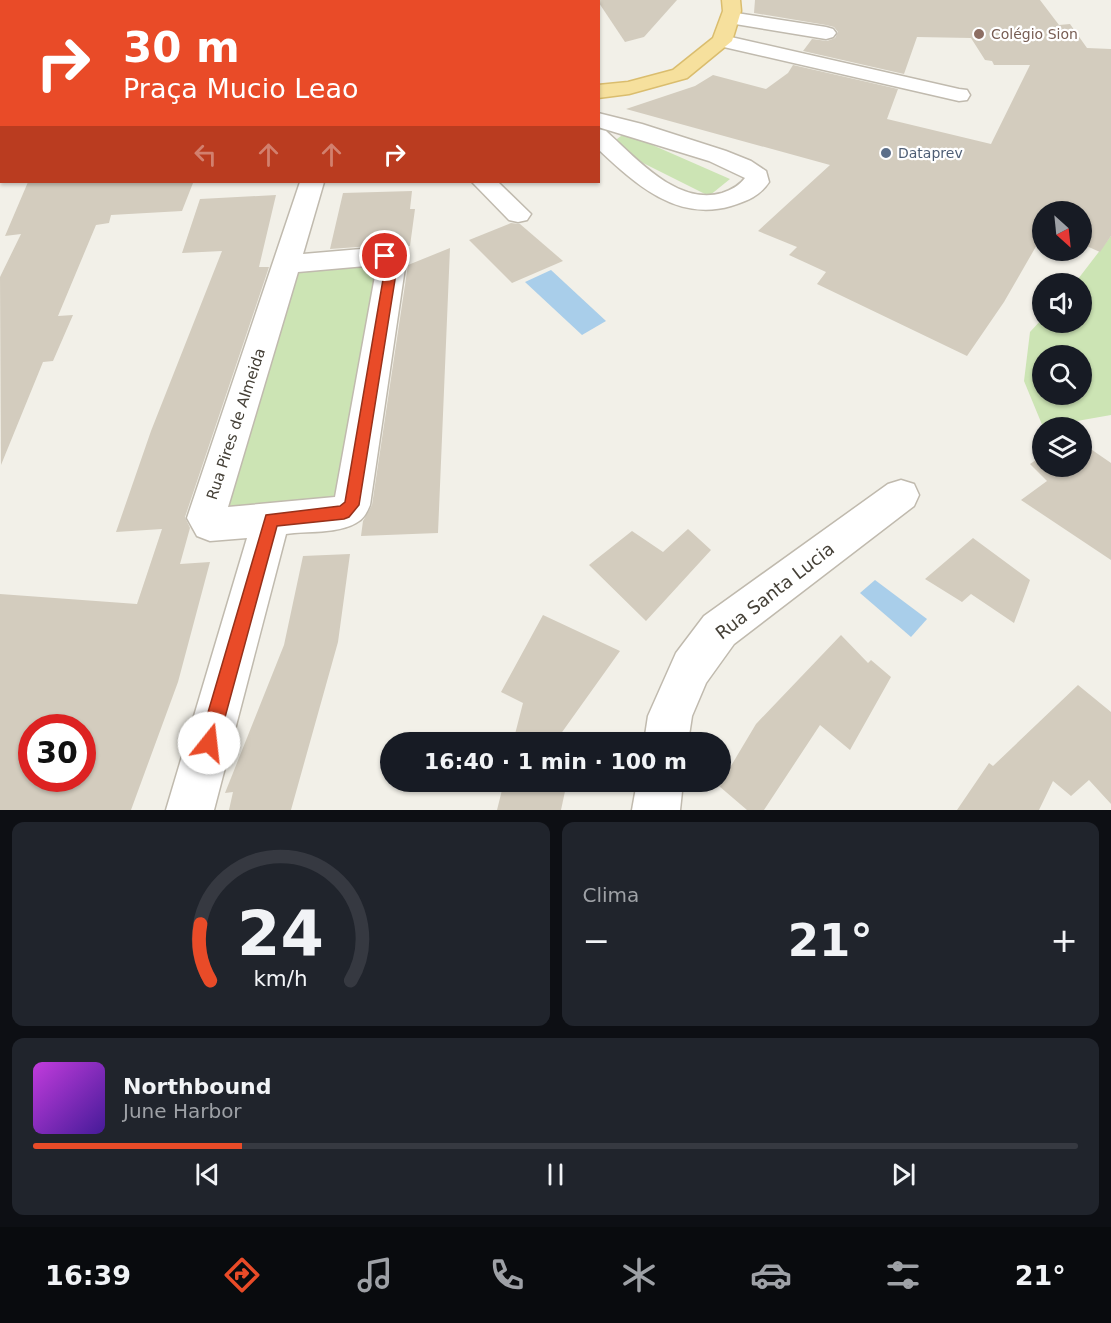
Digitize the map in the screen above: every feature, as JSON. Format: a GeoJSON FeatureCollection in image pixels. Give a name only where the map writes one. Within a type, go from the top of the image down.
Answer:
{"type":"FeatureCollection","features":[{"type":"Feature","properties":{"kind":"main road"},"geometry":{"type":"LineString","coordinates":[[600,92],[629,88],[680,74],[722,41],[731,10]]}},
{"type":"Feature","properties":{"kind":"street"},"geometry":{"type":"LineString","coordinates":[[731,10],[820,14]]}},
{"type":"Feature","properties":{"kind":"street"},"geometry":{"type":"LineString","coordinates":[[731,10],[826,33]]}},
{"type":"Feature","properties":{"kind":"street"},"geometry":{"type":"LineString","coordinates":[[722,41],[959,95]]}},
{"type":"Feature","properties":{"kind":"street"},"geometry":{"type":"LineString","coordinates":[[600,120],[725,159],[747,168],[756,176],[757,183],[739,196],[714,202],[693,203],[671,196],[600,138]]}},
{"type":"Feature","properties":{"kind":"street","name":"Rua Pires de Almeida"},"geometry":{"type":"LineString","coordinates":[[271,519],[210,525],[206,518],[312,183]]}},
{"type":"Feature","properties":{"kind":"street"},"geometry":{"type":"LineString","coordinates":[[485,183],[518,214]]}},
{"type":"Feature","properties":{"kind":"street"},"geometry":{"type":"LineString","coordinates":[[190,810],[271,519],[344,512],[352,505],[392,261],[385,256],[286,264]]}},
{"type":"Feature","properties":{"kind":"street","name":"Rua Santa Lucia"},"geometry":{"type":"LineString","coordinates":[[668,732],[670,716],[691,668],[719,630],[901,495]]}},
{"type":"Feature","properties":{"kind":"street"},"geometry":{"type":"LineString","coordinates":[[656,810],[659,792]]}},
{"type":"Feature","properties":{"kind":"green space"},"geometry":{"type":"Polygon","coordinates":[[[625,133],[730,179],[709,196],[631,157],[613,142],[625,133]]]}},
{"type":"Feature","properties":{"kind":"green space"},"geometry":{"type":"Polygon","coordinates":[[[1111,236],[1111,415],[1092,418],[1039,417],[1034,405],[1092,405],[1092,345],[1032,345],[1032,400],[1024,381],[1032,330],[1032,333],[1092,333],[1092,273],[1083,273],[1111,236]]]}},
{"type":"Feature","properties":{"kind":"green space"},"geometry":{"type":"Polygon","coordinates":[[[387,264],[344,521],[211,529],[280,269],[387,264]]]}},
{"type":"Feature","properties":{"kind":"water"},"geometry":{"type":"Polygon","coordinates":[[[551,270],[606,321],[582,335],[525,282],[551,270]]]}},
{"type":"Feature","properties":{"kind":"water"},"geometry":{"type":"Polygon","coordinates":[[[875,580],[927,619],[911,637],[860,593],[875,580]]]}},
{"type":"Feature","properties":{"kind":"building"},"geometry":{"type":"Polygon","coordinates":[[[600,0],[677,0],[644,37],[625,42],[600,4],[600,0]]]}},
{"type":"Feature","properties":{"kind":"building"},"geometry":{"type":"Polygon","coordinates":[[[755,0],[1040,0],[1059,25],[1070,24],[1087,48],[1111,49],[1111,236],[1100,252],[1092,248],[1092,201],[1032,201],[1032,253],[1004,302],[967,356],[817,284],[826,272],[789,255],[797,247],[758,231],[830,165],[626,109],[695,86],[713,75],[766,89],[788,73],[793,65],[898,89],[887,119],[991,144],[1030,65],[994,65],[992,61],[985,60],[971,38],[917,37],[904,74],[803,51],[812,39],[827,41],[835,38],[838,32],[834,27],[754,13],[755,0]]]}},
{"type":"Feature","properties":{"kind":"building"},"geometry":{"type":"Polygon","coordinates":[[[28,183],[193,183],[182,211],[111,215],[109,223],[96,225],[58,316],[73,315],[53,361],[43,362],[1,465],[0,277],[21,234],[5,236],[28,183]]]}},
{"type":"Feature","properties":{"kind":"building"},"geometry":{"type":"Polygon","coordinates":[[[412,191],[410,209],[415,209],[410,246],[385,245],[330,249],[343,193],[412,191]]]}},
{"type":"Feature","properties":{"kind":"building"},"geometry":{"type":"Polygon","coordinates":[[[276,195],[259,267],[269,267],[185,517],[190,528],[180,564],[210,562],[178,682],[131,810],[0,810],[0,594],[137,604],[162,529],[116,532],[151,431],[222,251],[182,253],[200,199],[276,195]]]}},
{"type":"Feature","properties":{"kind":"building"},"geometry":{"type":"Polygon","coordinates":[[[511,223],[520,224],[563,261],[512,283],[469,240],[511,223]]]}},
{"type":"Feature","properties":{"kind":"building"},"geometry":{"type":"Polygon","coordinates":[[[450,248],[438,533],[361,536],[363,521],[372,505],[408,265],[450,248]]]}},
{"type":"Feature","properties":{"kind":"building"},"geometry":{"type":"Polygon","coordinates":[[[1092,450],[1111,463],[1111,560],[1021,500],[1047,481],[1043,477],[1092,477],[1092,450]]]}},
{"type":"Feature","properties":{"kind":"building"},"geometry":{"type":"Polygon","coordinates":[[[688,529],[711,550],[646,621],[589,565],[632,531],[663,552],[688,529]]]}},
{"type":"Feature","properties":{"kind":"building"},"geometry":{"type":"Polygon","coordinates":[[[973,538],[1030,580],[1014,623],[971,594],[962,602],[925,579],[973,538]]]}},
{"type":"Feature","properties":{"kind":"building"},"geometry":{"type":"Polygon","coordinates":[[[350,554],[338,642],[291,810],[229,810],[233,792],[225,793],[284,645],[303,556],[350,554]]]}},
{"type":"Feature","properties":{"kind":"building"},"geometry":{"type":"Polygon","coordinates":[[[543,615],[620,651],[562,732],[516,732],[523,703],[501,692],[543,615]]]}},
{"type":"Feature","properties":{"kind":"building"},"geometry":{"type":"Polygon","coordinates":[[[841,635],[868,663],[871,660],[891,677],[850,750],[820,725],[764,810],[747,810],[726,792],[731,792],[731,766],[756,724],[841,635]]]}},
{"type":"Feature","properties":{"kind":"building"},"geometry":{"type":"Polygon","coordinates":[[[1078,685],[1111,712],[1111,804],[1089,780],[1071,796],[1053,781],[1039,810],[957,810],[989,763],[993,766],[1078,685]]]}},
{"type":"Feature","properties":{"kind":"building"},"geometry":{"type":"Polygon","coordinates":[[[502,792],[565,792],[561,810],[497,810],[502,792]]]}},
{"type":"Feature","properties":{"kind":"place","name":"Colégio Sion"},"geometry":{"type":"Point","coordinates":[979,34]}},
{"type":"Feature","properties":{"kind":"place","name":"Dataprev"},"geometry":{"type":"Point","coordinates":[886,153]}},
{"type":"Feature","properties":{"kind":"route"},"geometry":{"type":"LineString","coordinates":[[209,743],[271,519],[344,512],[352,505],[392,261],[385,256]]}}]}
